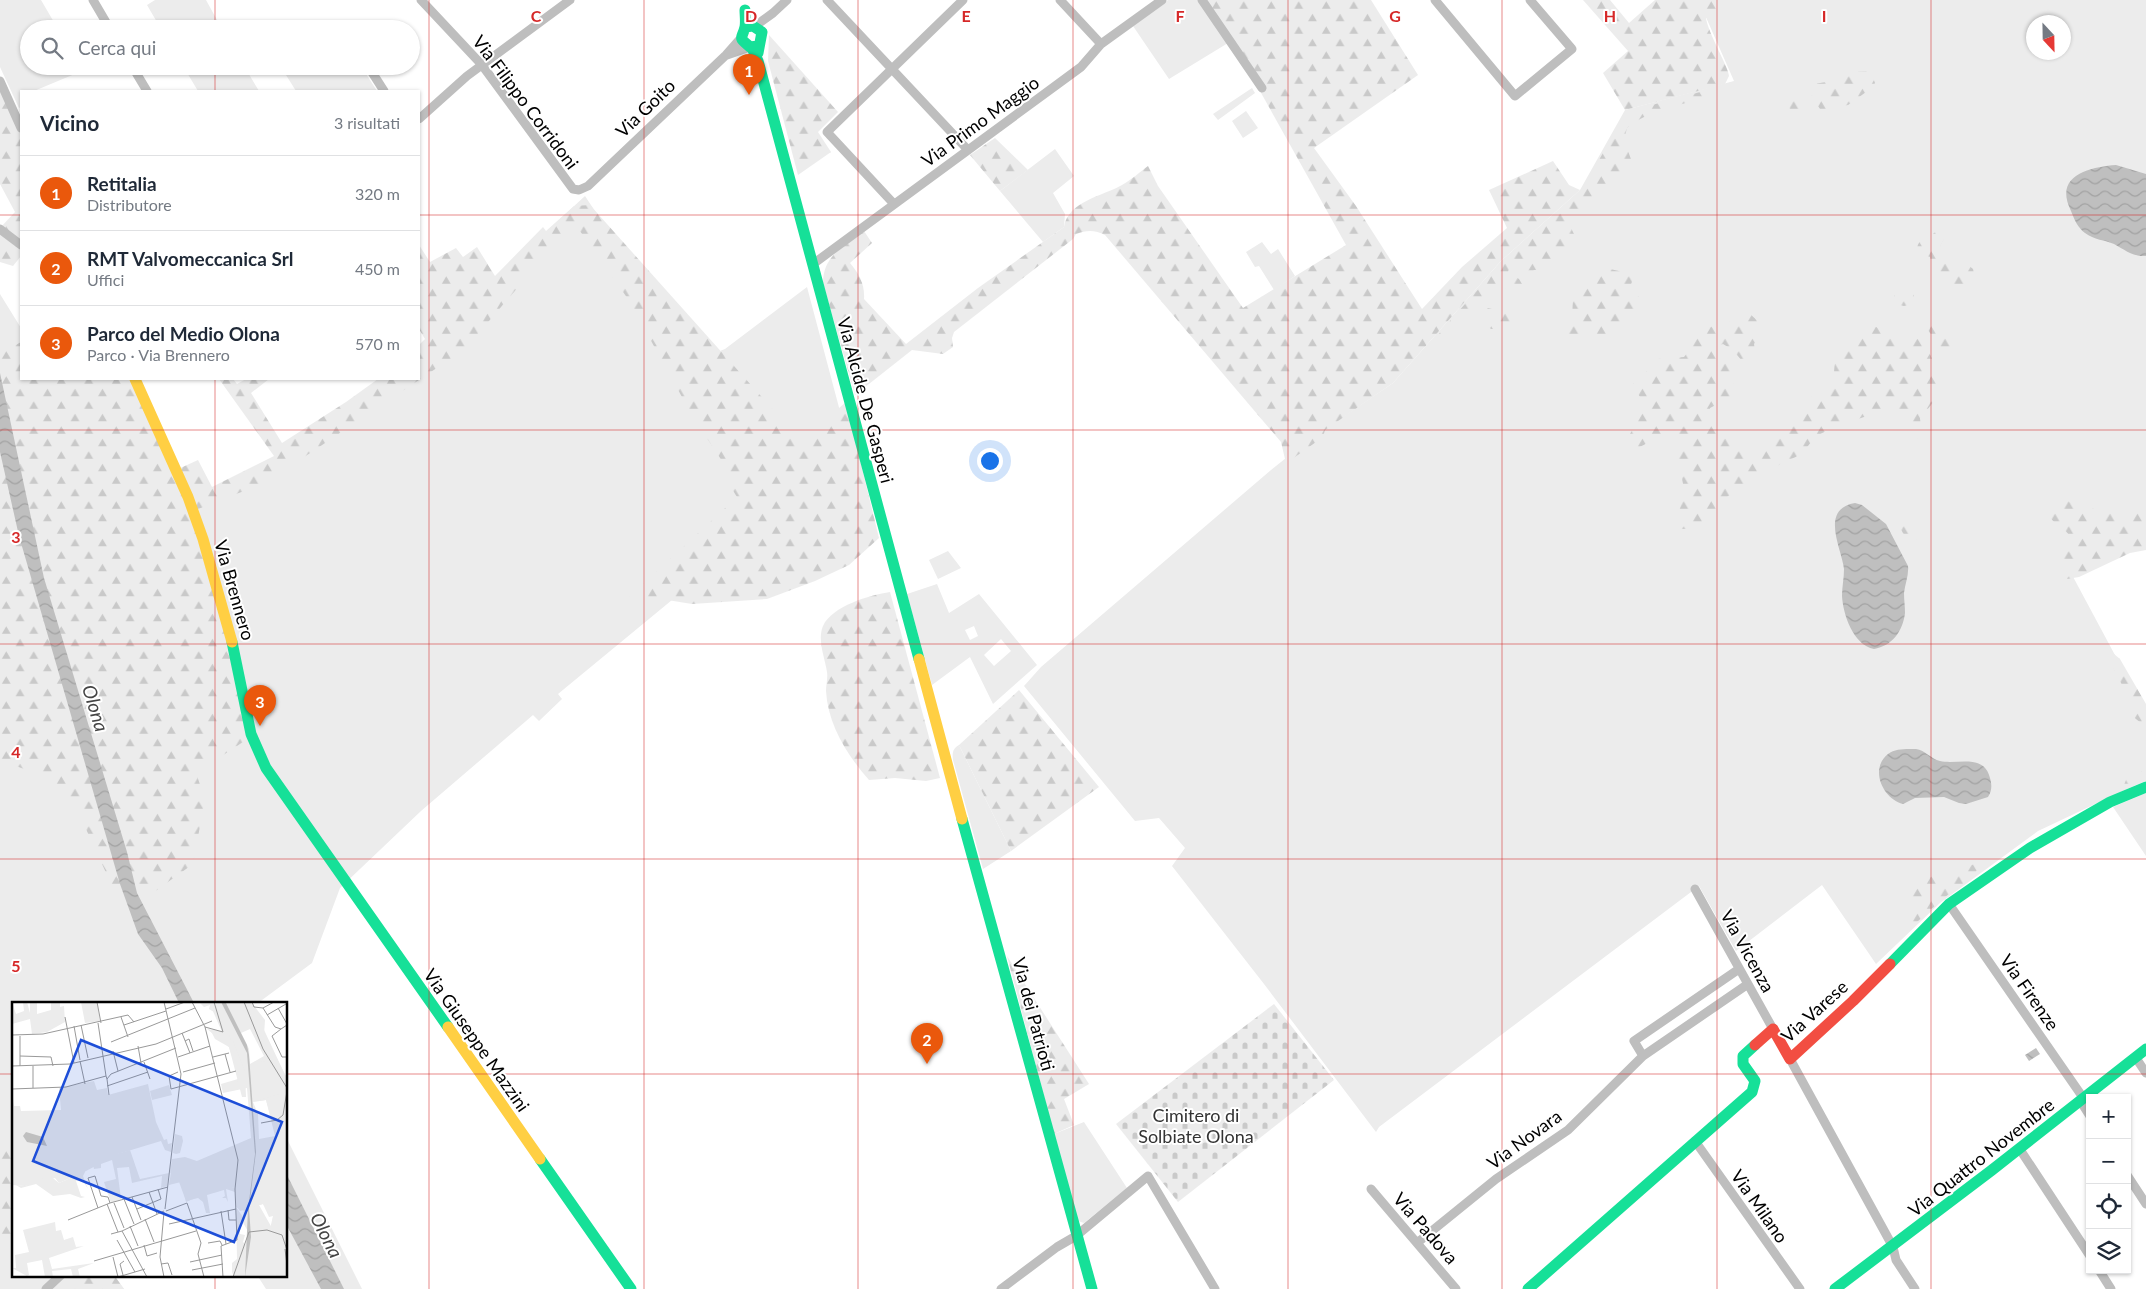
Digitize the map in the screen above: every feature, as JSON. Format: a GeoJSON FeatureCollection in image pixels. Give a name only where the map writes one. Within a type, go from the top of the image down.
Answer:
{"type":"FeatureCollection","features":[{"type":"Feature","properties":{"kind":"street"},"geometry":{"type":"LineString","coordinates":[[93,0],[105,20]]}},
{"type":"Feature","properties":{"kind":"street","name":"Via Filippo Corridoni"},"geometry":{"type":"LineString","coordinates":[[422,0],[482,65],[569,186],[579,190],[588,186]]}},
{"type":"Feature","properties":{"kind":"street"},"geometry":{"type":"LineString","coordinates":[[420,118],[467,76],[570,0]]}},
{"type":"Feature","properties":{"kind":"street","name":"Via Goito"},"geometry":{"type":"LineString","coordinates":[[588,186],[751,29],[787,0]]}},
{"type":"Feature","properties":{"kind":"street"},"geometry":{"type":"LineString","coordinates":[[827,0],[968,150]]}},
{"type":"Feature","properties":{"kind":"street"},"geometry":{"type":"LineString","coordinates":[[894,204],[827,132],[963,0]]}},
{"type":"Feature","properties":{"kind":"street"},"geometry":{"type":"LineString","coordinates":[[1060,0],[1101,44]]}},
{"type":"Feature","properties":{"kind":"street","name":"Via Primo Maggio"},"geometry":{"type":"LineString","coordinates":[[813,264],[1081,67],[1101,44],[1162,0]]}},
{"type":"Feature","properties":{"kind":"street"},"geometry":{"type":"LineString","coordinates":[[1202,0],[1262,88]]}},
{"type":"Feature","properties":{"kind":"street"},"geometry":{"type":"LineString","coordinates":[[1435,0],[1515,96],[1572,49],[1530,0]]}},
{"type":"Feature","properties":{"kind":"street"},"geometry":{"type":"LineString","coordinates":[[743,5],[751,29],[744,45],[753,47]]}},
{"type":"Feature","properties":{"kind":"street","name":"Via Alcide De Gasperi"},"geometry":{"type":"LineString","coordinates":[[751,29],[763,38],[753,47],[943,748]]}},
{"type":"Feature","properties":{"kind":"street","name":"Via Goito"},"geometry":{"type":"LineString","coordinates":[[726,55],[753,47]]}},
{"type":"Feature","properties":{"kind":"street"},"geometry":{"type":"LineString","coordinates":[[137,75],[146,90]]}},
{"type":"Feature","properties":{"kind":"street"},"geometry":{"type":"LineString","coordinates":[[374,75],[383,90]]}},
{"type":"Feature","properties":{"kind":"street"},"geometry":{"type":"LineString","coordinates":[[0,81],[20,126]]}},
{"type":"Feature","properties":{"kind":"street"},"geometry":{"type":"LineString","coordinates":[[0,229],[20,244]]}},
{"type":"Feature","properties":{"kind":"street","name":"Via Brennero"},"geometry":{"type":"LineString","coordinates":[[135,380],[188,497],[203,539],[228,621],[255,745],[266,768],[296,810]]}},
{"type":"Feature","properties":{"kind":"street","name":"Via dei Patrioti"},"geometry":{"type":"LineString","coordinates":[[943,748],[1092,1289]]}},
{"type":"Feature","properties":{"kind":"street","name":"Via Varese"},"geometry":{"type":"LineString","coordinates":[[1528,1289],[1754,1089],[1755,1081],[1743,1064],[1744,1056],[1773,1029],[1790,1058],[1853,1001],[1950,904],[2030,848],[2110,802],[2146,786]]}},
{"type":"Feature","properties":{"kind":"street","name":"Via Giuseppe Mazzini"},"geometry":{"type":"LineString","coordinates":[[296,810],[631,1289]]}},
{"type":"Feature","properties":{"kind":"street","name":"Via Vicenza"},"geometry":{"type":"LineString","coordinates":[[1695,889],[1773,1029]]}},
{"type":"Feature","properties":{"kind":"street","name":"Via Firenze"},"geometry":{"type":"LineString","coordinates":[[1950,904],[2086,1107]]}},
{"type":"Feature","properties":{"kind":"street"},"geometry":{"type":"LineString","coordinates":[[1643,1056],[1634,1041],[1739,969]]}},
{"type":"Feature","properties":{"kind":"street","name":"Via Novara"},"geometry":{"type":"LineString","coordinates":[[1417,1243],[1496,1179],[1568,1130],[1643,1056],[1748,984]]}},
{"type":"Feature","properties":{"kind":"street","name":"Via Quattro Novembre"},"geometry":{"type":"LineString","coordinates":[[1835,1289],[1893,1247],[2019,1148],[2083,1101],[2146,1050]]}},
{"type":"Feature","properties":{"kind":"street"},"geometry":{"type":"LineString","coordinates":[[1790,1058],[1893,1247],[1896,1260],[1915,1289]]}},
{"type":"Feature","properties":{"kind":"street"},"geometry":{"type":"LineString","coordinates":[[2136,1058],[2146,1073]]}},
{"type":"Feature","properties":{"kind":"street","name":"Via Milano"},"geometry":{"type":"LineString","coordinates":[[1694,1142],[1800,1289]]}},
{"type":"Feature","properties":{"kind":"street"},"geometry":{"type":"LineString","coordinates":[[2019,1148],[2086,1250]]}},
{"type":"Feature","properties":{"kind":"street"},"geometry":{"type":"LineString","coordinates":[[1001,1289],[1057,1247],[1076,1236],[1148,1176],[1215,1289]]}},
{"type":"Feature","properties":{"kind":"street"},"geometry":{"type":"LineString","coordinates":[[2131,1181],[2146,1204]]}},
{"type":"Feature","properties":{"kind":"street","name":"Via Padova"},"geometry":{"type":"LineString","coordinates":[[1371,1189],[1456,1289]]}},
{"type":"Feature","properties":{"kind":"street"},"geometry":{"type":"LineString","coordinates":[[2102,1274],[2111,1289]]}},
{"type":"Feature","properties":{"kind":"street"},"geometry":{"type":"LineString","coordinates":[[46,1289],[60,1276]]}},
{"type":"Feature","properties":{"kind":"green space"},"geometry":{"type":"Polygon","coordinates":[[[0,0],[41,0],[53,20],[20,20],[20,75],[72,75],[36,90],[20,90],[19,108],[0,67],[0,0]]]}},
{"type":"Feature","properties":{"kind":"green space"},"geometry":{"type":"Polygon","coordinates":[[[155,0],[206,0],[217,20],[156,20],[147,5],[155,0]]]}},
{"type":"Feature","properties":{"kind":"green space"},"geometry":{"type":"Polygon","coordinates":[[[1168,0],[1200,0],[1228,43],[1169,79],[1133,26],[1168,0]]]}},
{"type":"Feature","properties":{"kind":"green space"},"geometry":{"type":"Polygon","coordinates":[[[1204,0],[1371,0],[1418,75],[1314,148],[1356,206],[1422,309],[1462,267],[1507,228],[1489,190],[1553,161],[1569,185],[1580,190],[1501,261],[1393,383],[1325,430],[1323,437],[1288,462],[1285,459],[1281,442],[1105,235],[1094,231],[1076,234],[1073,239],[954,332],[952,338],[953,347],[943,354],[912,350],[855,395],[823,283],[824,273],[831,258],[842,247],[864,231],[872,243],[850,263],[861,280],[864,289],[864,299],[906,344],[978,288],[1064,227],[1067,218],[1079,205],[1122,185],[1148,166],[1158,186],[1243,308],[1346,245],[1246,66],[1204,0]]]}},
{"type":"Feature","properties":{"kind":"green space"},"geometry":{"type":"Polygon","coordinates":[[[1583,0],[1610,0],[1629,23],[1655,0],[1731,0],[1719,13],[1706,18],[1710,32],[1728,72],[1729,76],[1725,84],[1625,110],[1603,73],[1628,51],[1583,0]]]}},
{"type":"Feature","properties":{"kind":"green space"},"geometry":{"type":"Polygon","coordinates":[[[1720,0],[2146,0],[2146,543],[2071,573],[2146,713],[2146,780],[2038,831],[1940,903],[1876,964],[1822,885],[1736,951],[1699,886],[1379,1127],[1376,1132],[1172,866],[1185,848],[1159,818],[1135,821],[1024,686],[1041,667],[1271,470],[1306,442],[1393,383],[1501,261],[1580,190],[1625,110],[1734,81],[1705,15],[1720,0]]]}},
{"type":"Feature","properties":{"kind":"green space"},"geometry":{"type":"Polygon","coordinates":[[[769,35],[838,112],[818,132],[831,152],[798,175],[768,61],[769,35]]]}},
{"type":"Feature","properties":{"kind":"green space"},"geometry":{"type":"Polygon","coordinates":[[[1866,71],[1872,75],[1875,83],[1873,87],[1848,105],[1824,110],[1820,109],[1812,97],[1811,86],[1814,84],[1832,81],[1850,72],[1866,71]]]}},
{"type":"Feature","properties":{"kind":"green space"},"geometry":{"type":"Polygon","coordinates":[[[188,75],[249,75],[258,90],[197,90],[188,75]]]}},
{"type":"Feature","properties":{"kind":"green space"},"geometry":{"type":"Polygon","coordinates":[[[286,75],[367,75],[376,90],[295,90],[286,75]]]}},
{"type":"Feature","properties":{"kind":"green space"},"geometry":{"type":"Polygon","coordinates":[[[0,81],[20,126],[20,257],[13,266],[0,262],[0,228],[15,212],[0,184],[0,81]]]}},
{"type":"Feature","properties":{"kind":"green space"},"geometry":{"type":"Polygon","coordinates":[[[1726,85],[1706,97],[1654,113],[1627,128],[1624,140],[1632,162],[1575,215],[1571,228],[1576,238],[1573,248],[1554,259],[1552,263],[1542,269],[1509,269],[1508,272],[1519,279],[1522,284],[1520,289],[1505,289],[1500,281],[1498,281],[1494,289],[1465,313],[1461,315],[1456,314],[1502,263],[1581,192],[1626,112],[1726,85]]]}},
{"type":"Feature","properties":{"kind":"green space"},"geometry":{"type":"Polygon","coordinates":[[[1794,87],[1800,90],[1803,102],[1800,111],[1793,114],[1790,113],[1789,102],[1784,91],[1794,87]]]}},
{"type":"Feature","properties":{"kind":"green space"},"geometry":{"type":"Polygon","coordinates":[[[1252,88],[1255,93],[1218,120],[1213,114],[1252,88]]]}},
{"type":"Feature","properties":{"kind":"green space"},"geometry":{"type":"Polygon","coordinates":[[[1246,111],[1258,128],[1243,138],[1232,121],[1246,111]]]}},
{"type":"Feature","properties":{"kind":"green space"},"geometry":{"type":"Polygon","coordinates":[[[995,138],[1028,170],[1000,191],[970,155],[995,138]]]}},
{"type":"Feature","properties":{"kind":"green space"},"geometry":{"type":"Polygon","coordinates":[[[1055,149],[1074,176],[1053,193],[1065,214],[1064,227],[1043,242],[1000,191],[1055,149]]]}},
{"type":"Feature","properties":{"kind":"green space"},"geometry":{"type":"Polygon","coordinates":[[[585,196],[640,279],[705,357],[725,349],[807,287],[841,415],[672,600],[558,694],[562,699],[539,721],[533,715],[421,811],[340,888],[312,963],[259,1002],[12,1002],[12,1276],[115,1276],[124,1289],[0,1289],[0,294],[20,326],[20,380],[185,514],[420,380],[547,231],[585,196]]]}},
{"type":"Feature","properties":{"kind":"green space"},"geometry":{"type":"Polygon","coordinates":[[[590,205],[801,441],[846,402],[879,538],[849,565],[815,581],[767,599],[692,604],[655,598],[634,599],[610,615],[737,497],[722,473],[726,467],[693,417],[628,299],[575,224],[568,229],[465,349],[420,379],[420,344],[425,339],[420,331],[420,247],[430,262],[456,248],[463,257],[477,247],[495,276],[543,227],[546,231],[574,206],[590,205]]]}},
{"type":"Feature","properties":{"kind":"green space"},"geometry":{"type":"Polygon","coordinates":[[[1940,229],[1945,237],[1940,246],[1950,261],[1962,260],[1973,269],[1976,282],[1969,288],[1961,289],[1947,285],[1936,273],[1930,257],[1920,253],[1917,248],[1920,242],[1940,229]]]}},
{"type":"Feature","properties":{"kind":"green space"},"geometry":{"type":"Polygon","coordinates":[[[1262,242],[1271,254],[1278,249],[1295,276],[1274,290],[1259,266],[1255,267],[1246,252],[1262,242]]]}},
{"type":"Feature","properties":{"kind":"green space"},"geometry":{"type":"Polygon","coordinates":[[[1610,269],[1619,271],[1627,269],[1633,276],[1630,287],[1641,299],[1642,304],[1639,310],[1622,322],[1610,338],[1604,340],[1595,334],[1588,333],[1568,348],[1567,332],[1572,322],[1573,296],[1603,272],[1610,269]]]}},
{"type":"Feature","properties":{"kind":"green space"},"geometry":{"type":"Polygon","coordinates":[[[1904,286],[1911,289],[1914,296],[1911,303],[1904,306],[1897,303],[1894,296],[1897,289],[1904,286]]]}},
{"type":"Feature","properties":{"kind":"green space"},"geometry":{"type":"Polygon","coordinates":[[[1488,308],[1512,314],[1515,316],[1514,323],[1502,328],[1491,329],[1487,325],[1482,313],[1488,308]]]}},
{"type":"Feature","properties":{"kind":"green space"},"geometry":{"type":"Polygon","coordinates":[[[1735,309],[1750,314],[1760,323],[1760,334],[1754,344],[1756,357],[1754,361],[1742,361],[1733,350],[1723,344],[1715,347],[1715,352],[1722,361],[1732,365],[1734,370],[1734,391],[1731,397],[1710,408],[1710,416],[1717,427],[1733,440],[1742,451],[1754,453],[1785,430],[1810,398],[1834,379],[1838,354],[1858,338],[1861,325],[1866,324],[1875,326],[1896,339],[1906,336],[1917,338],[1923,343],[1932,358],[1937,374],[1938,389],[1934,401],[1920,418],[1922,437],[1919,439],[1911,433],[1903,416],[1896,411],[1869,415],[1844,424],[1817,436],[1799,455],[1781,463],[1750,486],[1727,497],[1720,503],[1707,523],[1693,528],[1681,529],[1676,520],[1685,493],[1678,460],[1681,445],[1677,434],[1666,434],[1635,449],[1632,447],[1630,434],[1640,417],[1643,407],[1633,383],[1648,370],[1652,362],[1658,359],[1684,357],[1692,347],[1691,334],[1700,329],[1731,321],[1732,312],[1735,309]]]}},
{"type":"Feature","properties":{"kind":"green space"},"geometry":{"type":"Polygon","coordinates":[[[1451,320],[1448,338],[1445,342],[1424,351],[1451,320]]]}},
{"type":"Feature","properties":{"kind":"green space"},"geometry":{"type":"Polygon","coordinates":[[[1936,320],[1939,320],[1952,338],[1950,347],[1946,350],[1938,345],[1928,330],[1936,320]]]}},
{"type":"Feature","properties":{"kind":"green space"},"geometry":{"type":"Polygon","coordinates":[[[20,343],[20,380],[135,380],[176,470],[198,460],[212,487],[274,456],[220,380],[234,380],[237,384],[244,380],[268,380],[251,393],[282,443],[377,380],[419,380],[267,482],[193,511],[203,539],[249,738],[196,773],[205,799],[193,864],[154,892],[113,888],[75,805],[56,786],[24,769],[0,760],[0,354],[20,343]]]}},
{"type":"Feature","properties":{"kind":"green space"},"geometry":{"type":"Polygon","coordinates":[[[2058,497],[2082,508],[2146,513],[2146,550],[2130,553],[2079,577],[2067,579],[2060,566],[2063,555],[2059,550],[2060,546],[2071,547],[2073,544],[2066,531],[2051,519],[2049,514],[2052,500],[2058,497]]]}},
{"type":"Feature","properties":{"kind":"green space"},"geometry":{"type":"Polygon","coordinates":[[[1905,516],[1913,522],[1917,532],[1917,539],[1913,541],[1903,533],[1900,527],[1899,521],[1905,516]]]}},
{"type":"Feature","properties":{"kind":"green space"},"geometry":{"type":"Polygon","coordinates":[[[948,551],[961,568],[938,579],[929,560],[948,551]]]}},
{"type":"Feature","properties":{"kind":"green space"},"geometry":{"type":"Polygon","coordinates":[[[937,584],[949,613],[979,594],[1037,665],[993,704],[970,657],[932,685],[907,594],[937,584]],[[974,626],[965,630],[970,640],[978,636],[974,626]],[[1001,639],[984,655],[994,666],[1011,651],[1001,639]]]}},
{"type":"Feature","properties":{"kind":"green space"},"geometry":{"type":"Polygon","coordinates":[[[890,592],[940,778],[926,781],[895,778],[869,780],[846,750],[830,716],[826,691],[827,672],[821,643],[823,626],[834,613],[843,607],[862,599],[890,592]]]}},
{"type":"Feature","properties":{"kind":"green space"},"geometry":{"type":"Polygon","coordinates":[[[2114,654],[2120,659],[2146,704],[2146,727],[2131,715],[2129,699],[2109,658],[2114,654]]]}},
{"type":"Feature","properties":{"kind":"green space"},"geometry":{"type":"Polygon","coordinates":[[[1019,690],[1099,787],[1011,851],[959,745],[1019,690]]]}},
{"type":"Feature","properties":{"kind":"green space"},"geometry":{"type":"Polygon","coordinates":[[[959,745],[1011,851],[983,869],[953,760],[953,751],[959,745]]]}},
{"type":"Feature","properties":{"kind":"green space"},"geometry":{"type":"Polygon","coordinates":[[[2146,769],[2146,781],[2128,788],[2124,785],[2126,780],[2146,769]]]}},
{"type":"Feature","properties":{"kind":"green space"},"geometry":{"type":"Polygon","coordinates":[[[2146,793],[2146,856],[2113,807],[2146,793]]]}},
{"type":"Feature","properties":{"kind":"green space"},"geometry":{"type":"Polygon","coordinates":[[[1976,864],[1978,869],[1971,878],[1945,897],[1917,922],[1912,924],[1910,922],[1909,894],[1918,882],[1935,875],[1959,871],[1976,864]]]}},
{"type":"Feature","properties":{"kind":"green space"},"geometry":{"type":"Polygon","coordinates":[[[1007,956],[1089,1084],[1064,1099],[1074,1125],[1054,1134],[1007,956]]]}},
{"type":"Feature","properties":{"kind":"green space","name":"Cimitero di Solbiate Olona"},"geometry":{"type":"Polygon","coordinates":[[[1274,1004],[1334,1080],[1178,1202],[1116,1124],[1274,1004]]]}},
{"type":"Feature","properties":{"kind":"green space"},"geometry":{"type":"Polygon","coordinates":[[[1084,1122],[1127,1188],[1084,1223],[1078,1221],[1054,1134],[1084,1122]]]}},
{"type":"Feature","properties":{"kind":"green space"},"geometry":{"type":"Polygon","coordinates":[[[12,1136],[12,1253],[0,1239],[0,1140],[12,1136]]]}},
{"type":"Feature","properties":{"kind":"green space"},"geometry":{"type":"Polygon","coordinates":[[[288,1141],[362,1289],[266,1289],[258,1276],[288,1276],[288,1141]]]}},
{"type":"Feature","properties":{"kind":"green space"},"geometry":{"type":"Polygon","coordinates":[[[80,1276],[115,1276],[124,1289],[64,1289],[80,1276]]]}},
{"type":"Feature","properties":{"kind":"water"},"geometry":{"type":"Polygon","coordinates":[[[2116,165],[2146,174],[2146,256],[2133,254],[2114,244],[2085,233],[2080,229],[2075,220],[2067,199],[2067,189],[2070,181],[2077,175],[2095,168],[2116,165]]]}},
{"type":"Feature","properties":{"kind":"water"},"geometry":{"type":"Polygon","coordinates":[[[0,373],[44,578],[127,852],[137,893],[193,1002],[179,1002],[162,968],[138,934],[120,884],[19,536],[0,452],[0,373]]]}},
{"type":"Feature","properties":{"kind":"water"},"geometry":{"type":"Polygon","coordinates":[[[1855,503],[1862,505],[1886,524],[1908,566],[1904,593],[1905,613],[1902,626],[1896,637],[1886,645],[1874,649],[1860,642],[1851,628],[1844,611],[1842,593],[1844,569],[1835,531],[1835,521],[1838,513],[1844,507],[1855,503]]]}},
{"type":"Feature","properties":{"kind":"water"},"geometry":{"type":"Polygon","coordinates":[[[1916,749],[1940,761],[1969,762],[1982,765],[1987,770],[1991,781],[1991,790],[1988,797],[1966,804],[1944,797],[1915,798],[1903,804],[1896,801],[1884,790],[1881,783],[1879,775],[1882,760],[1894,751],[1916,749]]]}},
{"type":"Feature","properties":{"kind":"water"},"geometry":{"type":"Polygon","coordinates":[[[2036,1048],[2040,1054],[2029,1061],[2025,1055],[2036,1048]]]}},
{"type":"Feature","properties":{"kind":"water"},"geometry":{"type":"Polygon","coordinates":[[[288,1177],[344,1289],[321,1289],[288,1228],[288,1177]]]}},
{"type":"Feature","properties":{"kind":"traffic: fast"},"geometry":{"type":"LineString","coordinates":[[745,10],[745,25],[742,39],[750,47],[758,46]]}},
{"type":"Feature","properties":{"kind":"traffic: fast"},"geometry":{"type":"LineString","coordinates":[[745,27],[753,26],[762,32],[758,53]]}},
{"type":"Feature","properties":{"kind":"traffic: fast"},"geometry":{"type":"LineString","coordinates":[[752,48],[758,61],[919,659]]}},
{"type":"Feature","properties":{"kind":"traffic: fast"},"geometry":{"type":"LineString","coordinates":[[232,642],[251,734],[266,768],[448,1027]]}},
{"type":"Feature","properties":{"kind":"traffic: fast"},"geometry":{"type":"LineString","coordinates":[[1890,964],[1949,904],[2030,848],[2110,802],[2146,787]]}},
{"type":"Feature","properties":{"kind":"traffic: fast"},"geometry":{"type":"LineString","coordinates":[[962,819],[1092,1289]]}},
{"type":"Feature","properties":{"kind":"traffic: fast"},"geometry":{"type":"LineString","coordinates":[[1528,1289],[1752,1092],[1755,1081],[1743,1064],[1743,1056],[1755,1045]]}},
{"type":"Feature","properties":{"kind":"traffic: fast"},"geometry":{"type":"LineString","coordinates":[[1835,1289],[1992,1170],[2146,1049]]}},
{"type":"Feature","properties":{"kind":"traffic: fast"},"geometry":{"type":"LineString","coordinates":[[540,1159],[631,1289]]}},
{"type":"Feature","properties":{"kind":"traffic: slow"},"geometry":{"type":"LineString","coordinates":[[135,380],[188,497],[203,539],[232,642]]}},
{"type":"Feature","properties":{"kind":"traffic: slow"},"geometry":{"type":"LineString","coordinates":[[919,659],[962,819]]}},
{"type":"Feature","properties":{"kind":"traffic: slow"},"geometry":{"type":"LineString","coordinates":[[448,1027],[540,1159]]}},
{"type":"Feature","properties":{"kind":"traffic: jam"},"geometry":{"type":"LineString","coordinates":[[1755,1045],[1773,1029],[1790,1059],[1890,964]]}},
{"type":"Feature","properties":{"kind":"place","name":"Retitalia"},"geometry":{"type":"Point","coordinates":[749,95]}},
{"type":"Feature","properties":{"kind":"place","name":"Parco del Medio Olona"},"geometry":{"type":"Point","coordinates":[260,726]}},
{"type":"Feature","properties":{"kind":"place","name":"RMT Valvomeccanica Srl"},"geometry":{"type":"Point","coordinates":[927,1064]}},
{"type":"Feature","properties":{"kind":"water label","name":"Olona"},"geometry":{"type":"Point","coordinates":[96,708]}},
{"type":"Feature","properties":{"kind":"water label","name":"Olona"},"geometry":{"type":"Point","coordinates":[327,1235]}}]}
